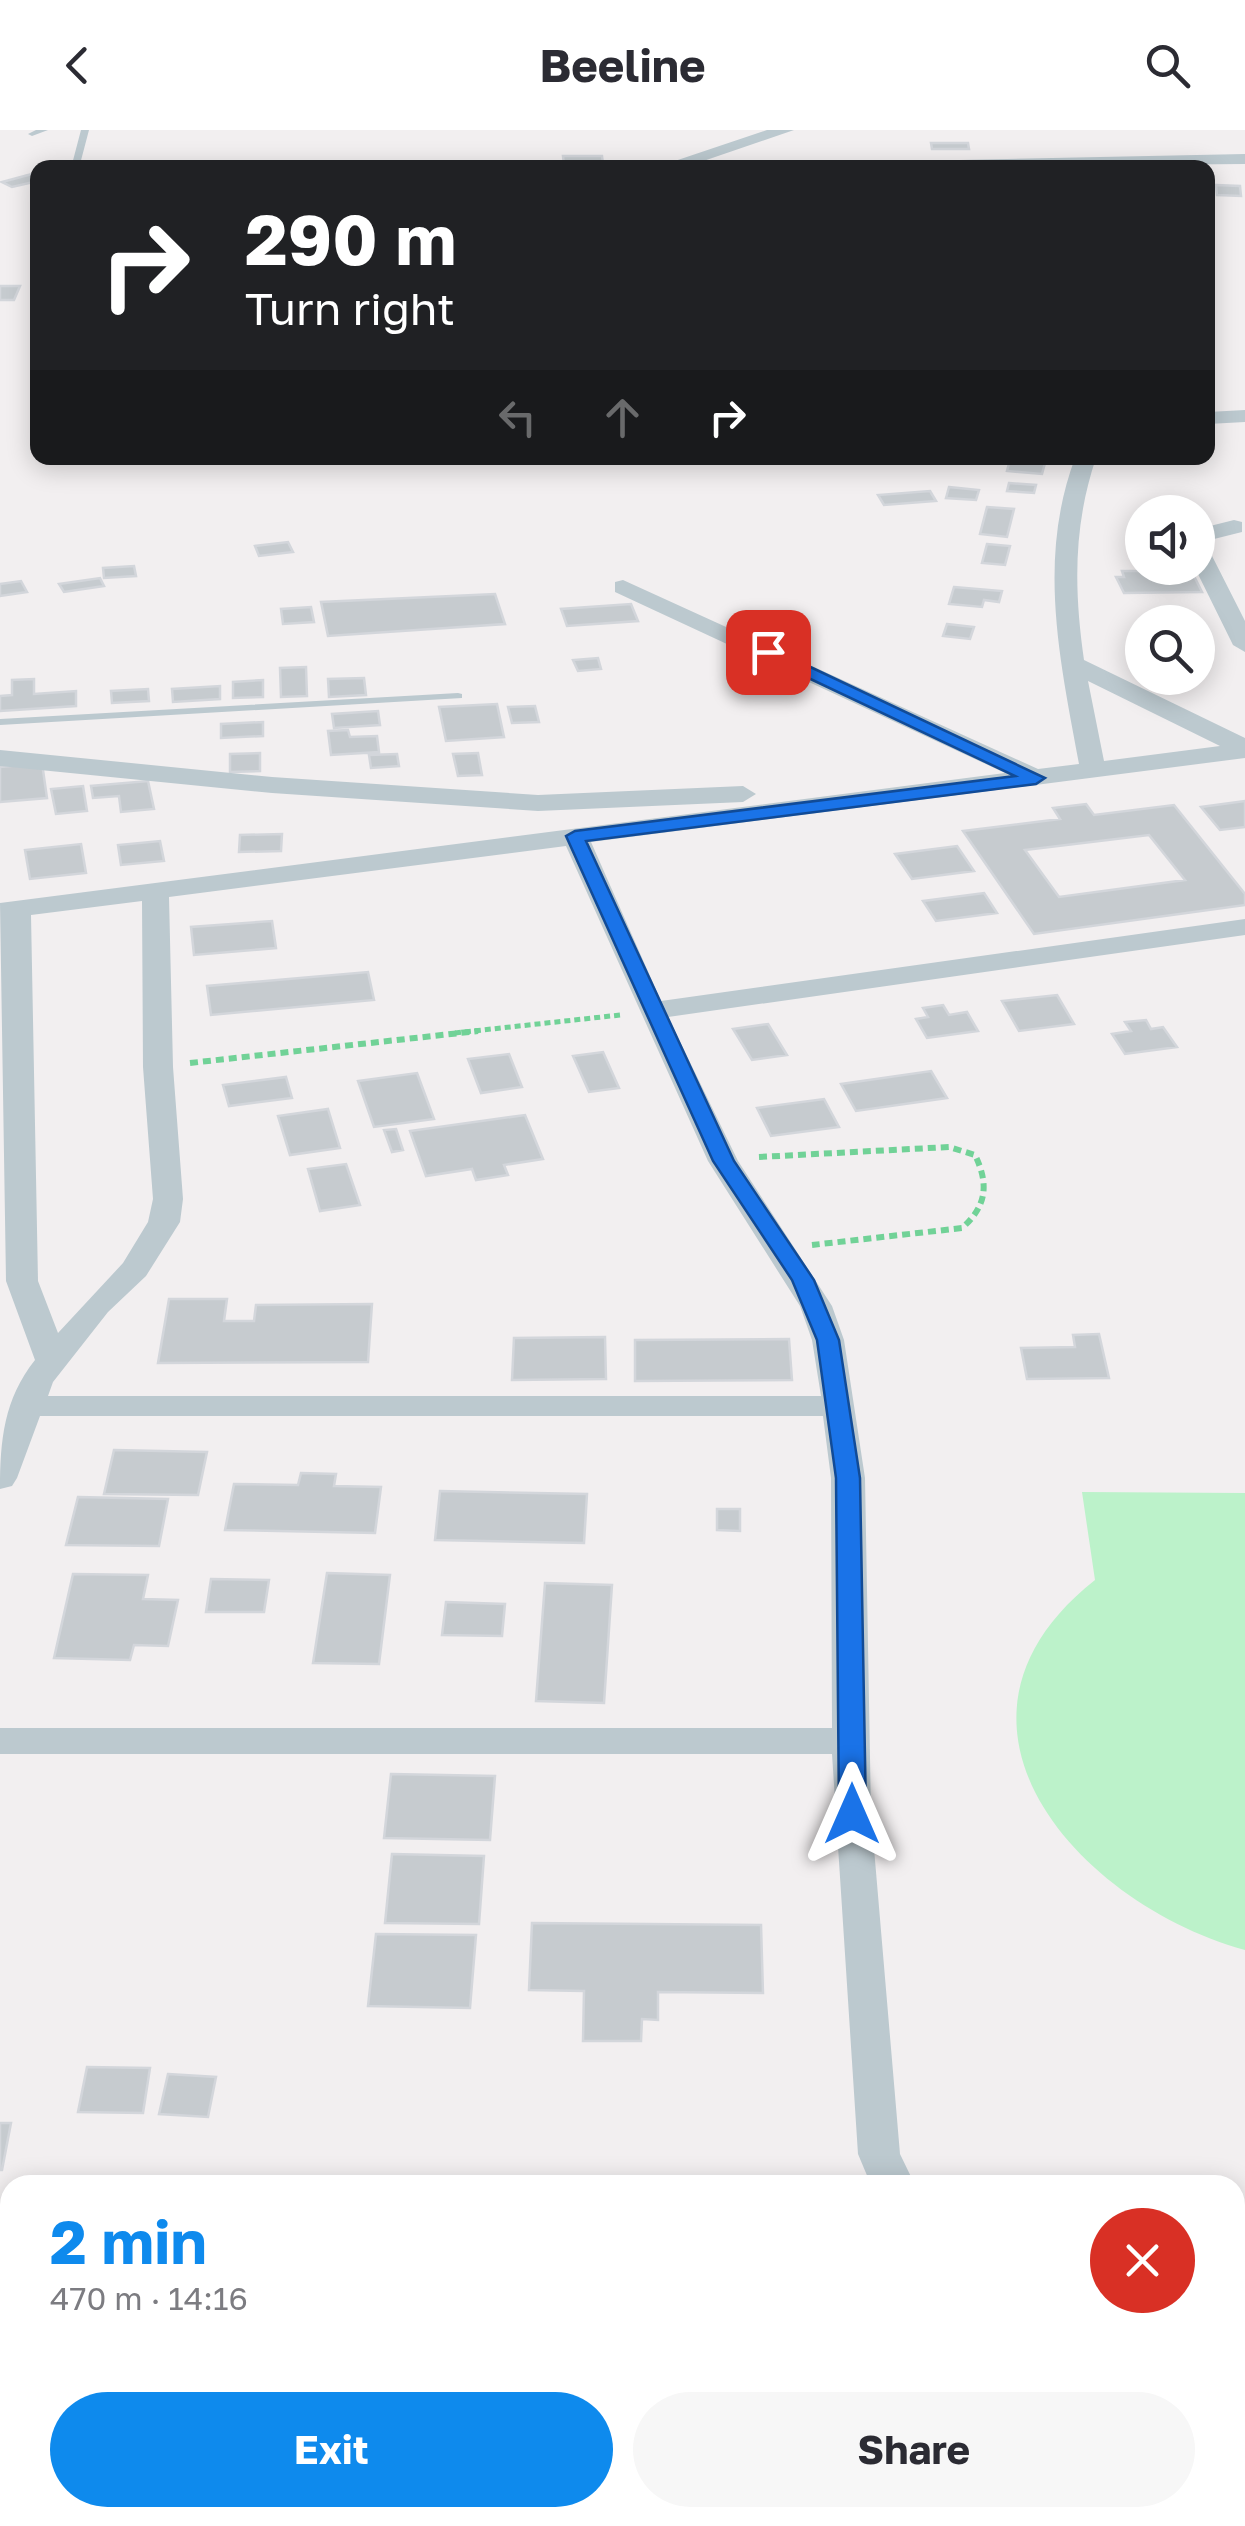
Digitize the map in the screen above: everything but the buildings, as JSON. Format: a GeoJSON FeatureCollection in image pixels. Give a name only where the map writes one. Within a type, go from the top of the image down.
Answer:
{"type":"FeatureCollection","features":[{"type":"Feature","properties":{"kind":"street"},"geometry":{"type":"LineString","coordinates":[[689,160],[785,130]]}},
{"type":"Feature","properties":{"kind":"street"},"geometry":{"type":"LineString","coordinates":[[1198,160],[1245,159]]}},
{"type":"Feature","properties":{"kind":"street"},"geometry":{"type":"LineString","coordinates":[[1215,418],[1245,416]]}},
{"type":"Feature","properties":{"kind":"street"},"geometry":{"type":"LineString","coordinates":[[1082,465],[1071,494],[1063,543],[1062,593],[1093,770]]}},
{"type":"Feature","properties":{"kind":"street"},"geometry":{"type":"LineString","coordinates":[[1215,532],[1234,527]]}},
{"type":"Feature","properties":{"kind":"street"},"geometry":{"type":"LineString","coordinates":[[1215,584],[1245,645]]}},
{"type":"Feature","properties":{"kind":"street"},"geometry":{"type":"LineString","coordinates":[[623,587],[1036,778]]}},
{"type":"Feature","properties":{"kind":"street"},"geometry":{"type":"LineString","coordinates":[[1073,664],[1245,749]]}},
{"type":"Feature","properties":{"kind":"street"},"geometry":{"type":"LineString","coordinates":[[51,1359],[11,1282],[8,910],[1245,749]]}},
{"type":"Feature","properties":{"kind":"street"},"geometry":{"type":"LineString","coordinates":[[0,758],[272,786],[538,803],[774,792],[872,798]]}},
{"type":"Feature","properties":{"kind":"street"},"geometry":{"type":"LineString","coordinates":[[575,836],[651,1012],[723,1161],[816,1306],[828,1340],[848,1478],[852,1814],[879,2154],[888,2175]]}},
{"type":"Feature","properties":{"kind":"street"},"geometry":{"type":"LineString","coordinates":[[2,1465],[51,1359],[135,1268],[164,1222],[168,1198],[158,1068],[156,888]]}},
{"type":"Feature","properties":{"kind":"street"},"geometry":{"type":"LineString","coordinates":[[651,1012],[1245,927]]}},
{"type":"Feature","properties":{"kind":"street"},"geometry":{"type":"LineString","coordinates":[[26,1406],[839,1406]]}},
{"type":"Feature","properties":{"kind":"street"},"geometry":{"type":"LineString","coordinates":[[0,1741],[852,1741]]}},
{"type":"Feature","properties":{"kind":"lane"},"geometry":{"type":"LineString","coordinates":[[32,134],[44,130]]}},
{"type":"Feature","properties":{"kind":"lane"},"geometry":{"type":"LineString","coordinates":[[77,160],[85,130]]}},
{"type":"Feature","properties":{"kind":"lane"},"geometry":{"type":"LineString","coordinates":[[0,722],[458,696]]}},
{"type":"Feature","properties":{"kind":"path"},"geometry":{"type":"LineString","coordinates":[[158,1068],[651,1012]]}},
{"type":"Feature","properties":{"kind":"path"},"geometry":{"type":"LineString","coordinates":[[723,1161],[924,1147],[964,1149],[981,1166],[986,1198],[980,1214],[962,1228],[781,1248]]}},
{"type":"Feature","properties":{"kind":"green space"},"geometry":{"type":"Polygon","coordinates":[[[1082,1492],[1245,1493],[1245,1950],[1183,1927],[1126,1893],[1077,1850],[1040,1801],[1019,1747],[1019,1691],[1043,1635],[1095,1580],[1082,1492]]]}},
{"type":"Feature","properties":{"kind":"route"},"geometry":{"type":"LineString","coordinates":[[768,652],[1036,778],[575,836],[651,1012],[723,1161],[803,1280],[828,1340],[848,1478],[852,1814]]}}]}
